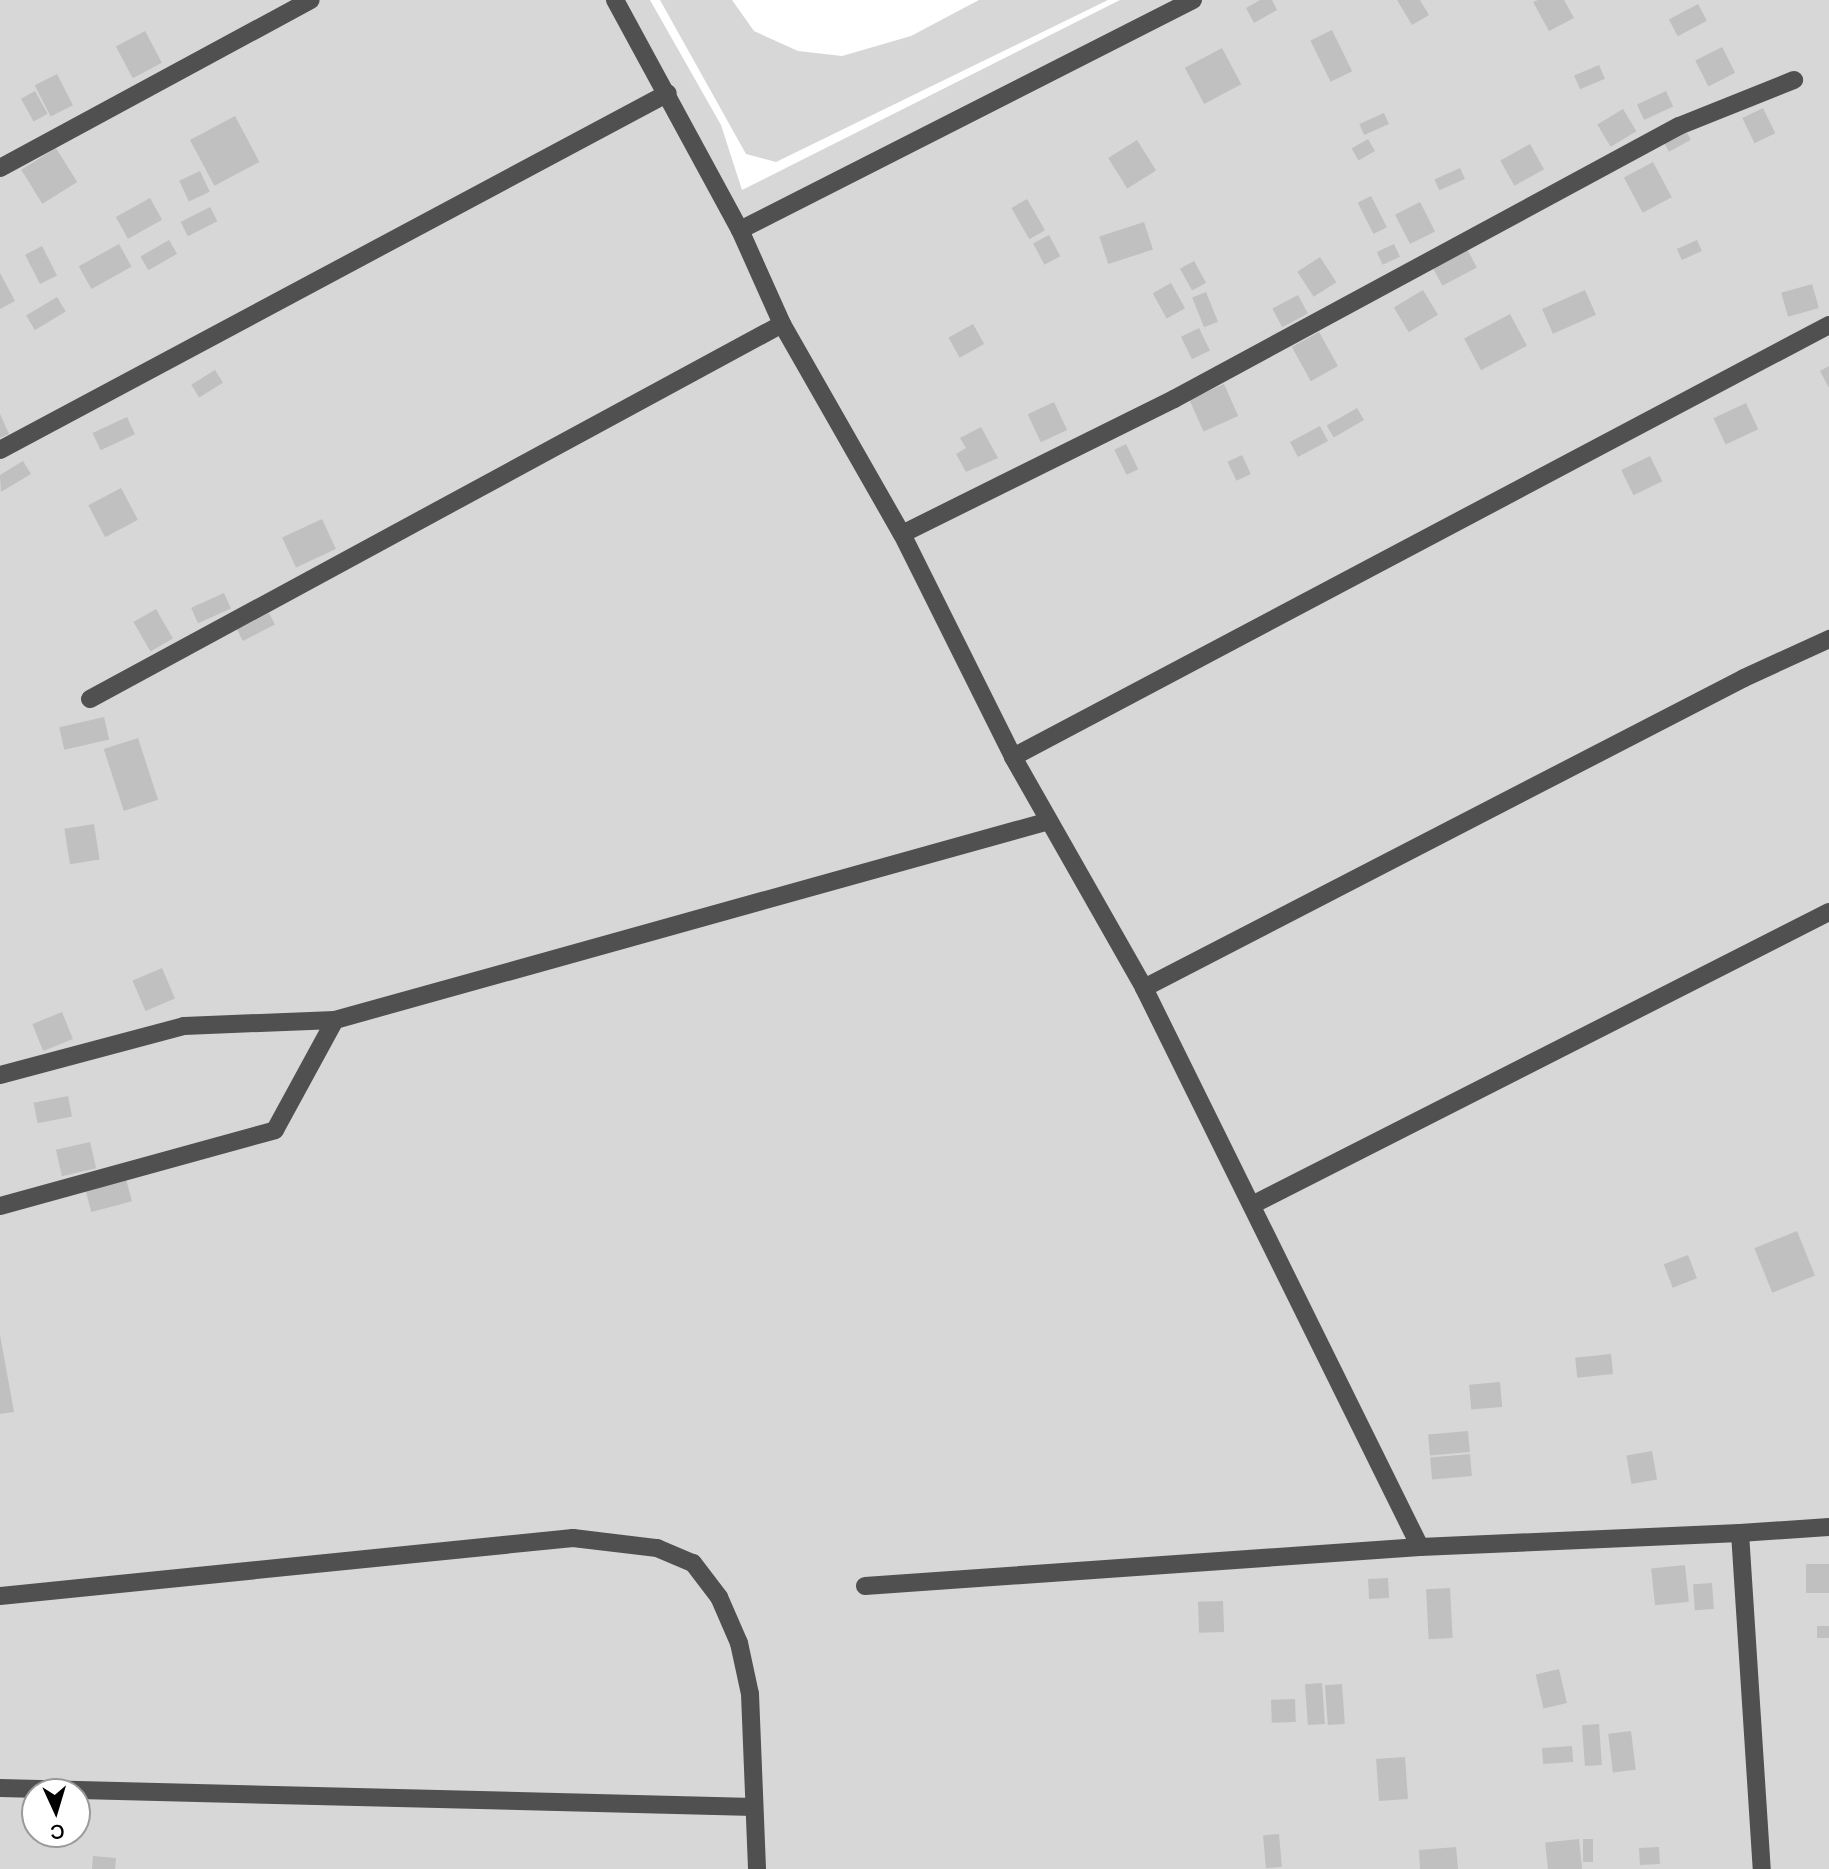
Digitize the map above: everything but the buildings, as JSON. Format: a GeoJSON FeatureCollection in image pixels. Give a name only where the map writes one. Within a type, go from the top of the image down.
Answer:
{"type":"FeatureCollection","features":[{"type":"Feature","properties":{"kind":"street"},"geometry":{"type":"LineString","coordinates":[[0,168],[311,0]]}},
{"type":"Feature","properties":{"kind":"street"},"geometry":{"type":"LineString","coordinates":[[615,0],[668,93],[740,230],[782,324],[902,534],[1013,757],[1144,988],[1420,1548]]}},
{"type":"Feature","properties":{"kind":"street"},"geometry":{"type":"LineString","coordinates":[[740,230],[1193,0]]}},
{"type":"Feature","properties":{"kind":"street"},"geometry":{"type":"LineString","coordinates":[[902,534],[1174,399],[1679,126],[1794,80]]}},
{"type":"Feature","properties":{"kind":"street"},"geometry":{"type":"LineString","coordinates":[[0,450],[668,93]]}},
{"type":"Feature","properties":{"kind":"street"},"geometry":{"type":"LineString","coordinates":[[90,699],[782,324]]}},
{"type":"Feature","properties":{"kind":"street"},"geometry":{"type":"LineString","coordinates":[[1013,757],[1829,326]]}},
{"type":"Feature","properties":{"kind":"street"},"geometry":{"type":"LineString","coordinates":[[1144,988],[1744,678],[1829,639]]}},
{"type":"Feature","properties":{"kind":"street"},"geometry":{"type":"LineString","coordinates":[[0,1075],[184,1026],[335,1020],[1049,821]]}},
{"type":"Feature","properties":{"kind":"street"},"geometry":{"type":"LineString","coordinates":[[1252,1205],[1829,912]]}},
{"type":"Feature","properties":{"kind":"street"},"geometry":{"type":"LineString","coordinates":[[0,1206],[275,1130],[335,1020]]}},
{"type":"Feature","properties":{"kind":"street"},"geometry":{"type":"LineString","coordinates":[[865,1586],[1420,1548],[1829,1527]]}},
{"type":"Feature","properties":{"kind":"street"},"geometry":{"type":"LineString","coordinates":[[1740,1533],[1762,1869]]}},
{"type":"Feature","properties":{"kind":"street"},"geometry":{"type":"LineString","coordinates":[[0,1596],[573,1538],[656,1548],[693,1563],[719,1597],[739,1643],[750,1694],[757,1869]]}},
{"type":"Feature","properties":{"kind":"street"},"geometry":{"type":"LineString","coordinates":[[0,1788],[754,1807]]}},
{"type":"Feature","properties":{"kind":"shaded area"},"geometry":{"type":"Polygon","coordinates":[[[0,0],[650,0],[721,125],[742,190],[1120,0],[1829,0],[1829,1869],[0,1869],[0,0]]]}},
{"type":"Feature","properties":{"kind":"shaded area"},"geometry":{"type":"Polygon","coordinates":[[[660,0],[732,0],[754,31],[798,51],[842,56],[911,36],[979,0],[1108,0],[776,162],[746,154],[660,0]]]}}]}
